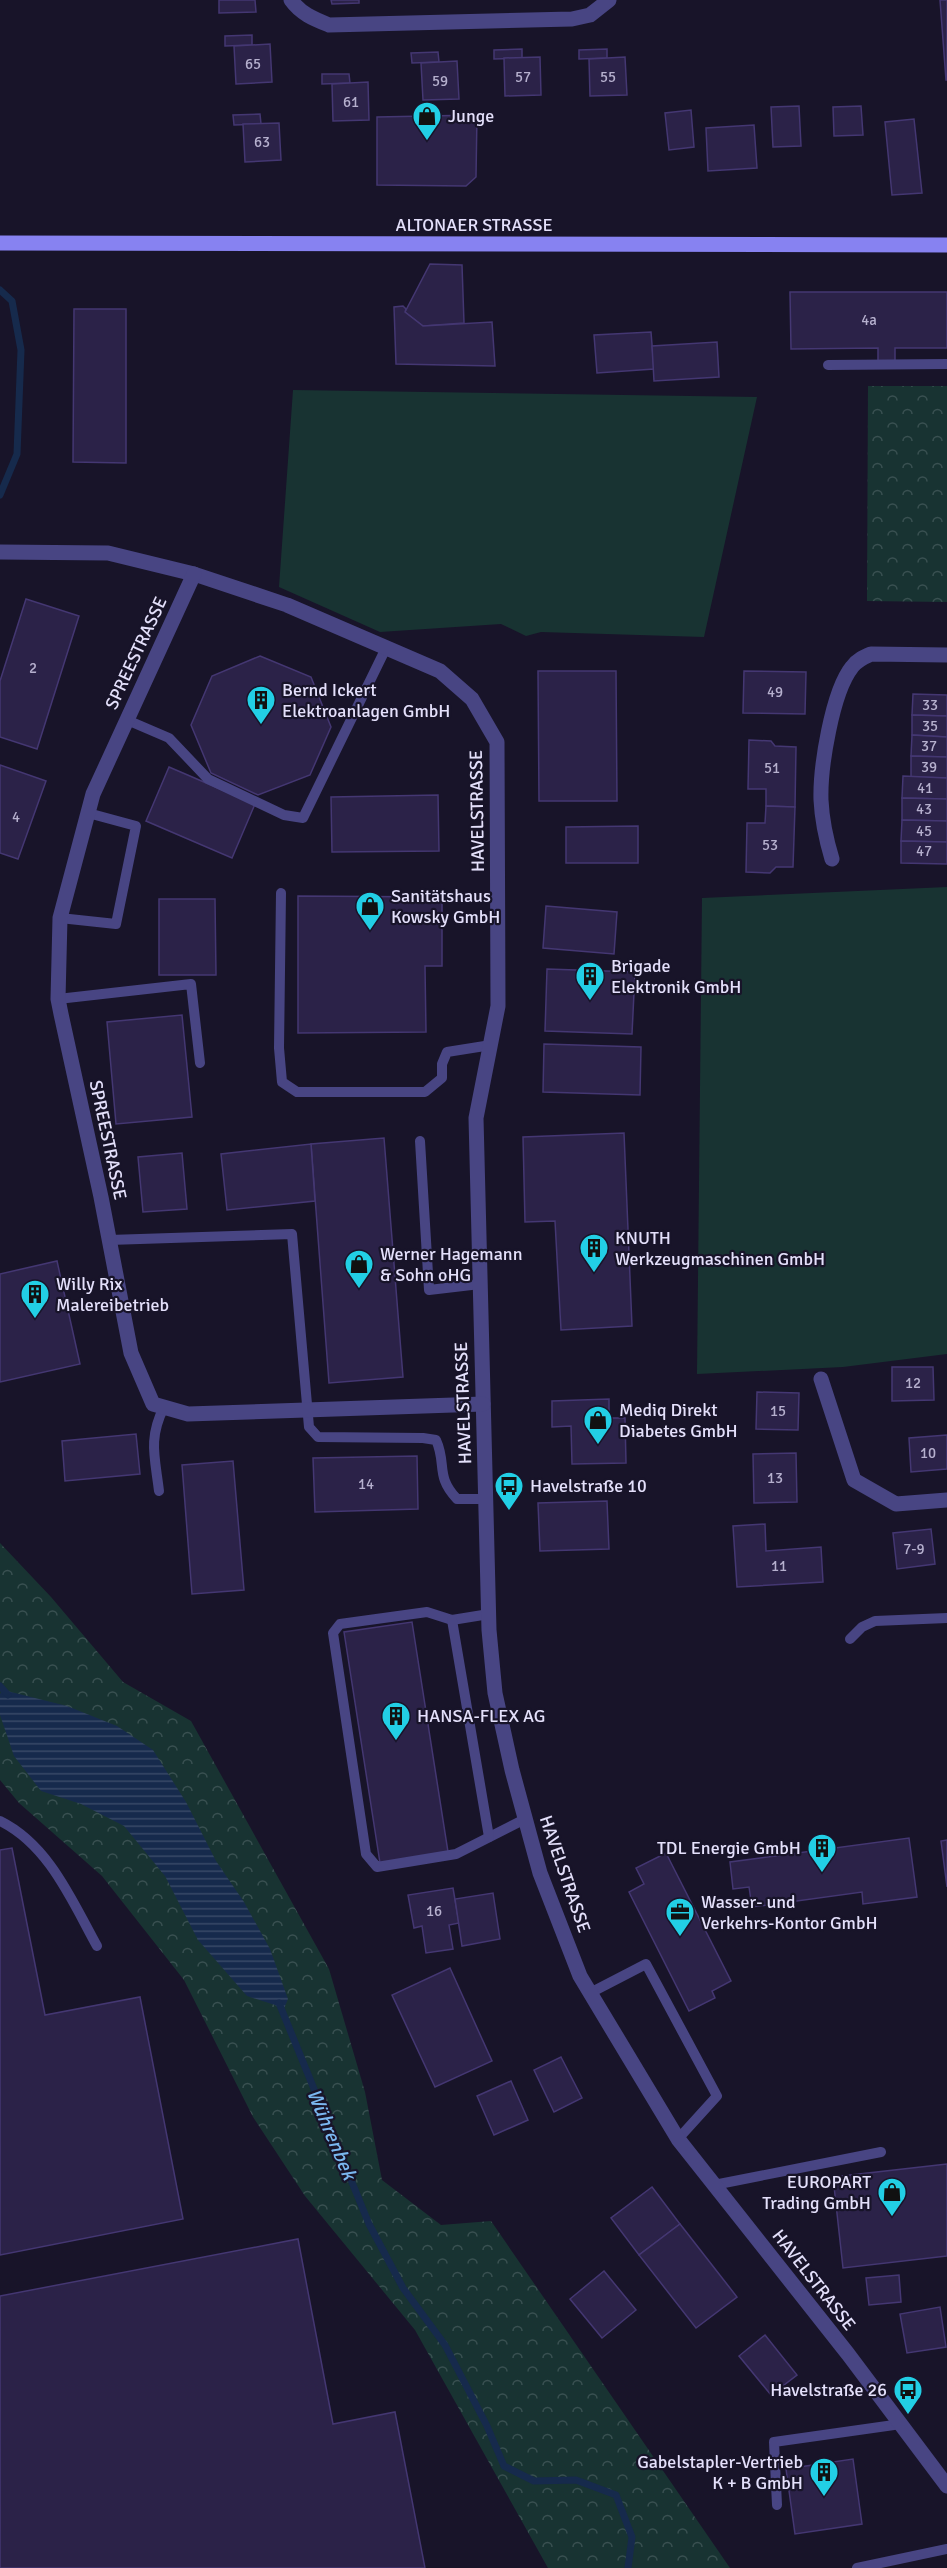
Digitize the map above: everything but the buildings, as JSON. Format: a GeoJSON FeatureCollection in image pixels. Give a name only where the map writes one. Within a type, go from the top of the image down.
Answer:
{"type":"FeatureCollection","features":[{"type":"Feature","properties":{"kind":"main road","name":"ALTONAER STRASSE"},"geometry":{"type":"LineString","coordinates":[[0,243],[947,245]]}},
{"type":"Feature","properties":{"kind":"street"},"geometry":{"type":"LineString","coordinates":[[291,0],[296,8],[309,17],[329,25],[572,19],[590,15],[609,0]]}},
{"type":"Feature","properties":{"kind":"street","name":"HAVELSTRASSE"},"geometry":{"type":"LineString","coordinates":[[0,552],[108,553],[194,574],[287,605],[440,671],[472,699],[497,742],[498,1006],[476,1118],[485,1499],[489,1614],[495,1693],[525,1819],[540,1873],[580,1976],[678,2139],[947,2486]]}},
{"type":"Feature","properties":{"kind":"street","name":"SPREESTRASSE"},"geometry":{"type":"LineString","coordinates":[[164,1407],[153,1404],[131,1353],[110,1240],[58,999],[60,918],[93,794],[194,574]]}},
{"type":"Feature","properties":{"kind":"street"},"geometry":{"type":"LineString","coordinates":[[832,859],[823,831],[821,772],[844,679],[861,658],[871,654],[947,655]]}},
{"type":"Feature","properties":{"kind":"street"},"geometry":{"type":"LineString","coordinates":[[821,1379],[854,1480],[896,1504],[947,1500]]}},
{"type":"Feature","properties":{"kind":"street"},"geometry":{"type":"LineString","coordinates":[[164,1407],[188,1414],[483,1404]]}},
{"type":"Feature","properties":{"kind":"lane"},"geometry":{"type":"LineString","coordinates":[[828,365],[947,364]]}},
{"type":"Feature","properties":{"kind":"lane"},"geometry":{"type":"LineString","coordinates":[[127,720],[169,738],[208,779],[284,815],[303,818],[386,648]]}},
{"type":"Feature","properties":{"kind":"lane"},"geometry":{"type":"LineString","coordinates":[[60,918],[116,924],[136,826],[88,813]]}},
{"type":"Feature","properties":{"kind":"lane"},"geometry":{"type":"LineString","coordinates":[[281,893],[279,1048],[282,1082],[297,1092],[425,1092],[442,1078],[442,1064],[447,1052],[490,1044]]}},
{"type":"Feature","properties":{"kind":"lane"},"geometry":{"type":"LineString","coordinates":[[58,999],[192,984],[200,1063]]}},
{"type":"Feature","properties":{"kind":"lane"},"geometry":{"type":"LineString","coordinates":[[420,1141],[429,1290],[480,1284]]}},
{"type":"Feature","properties":{"kind":"lane"},"geometry":{"type":"LineString","coordinates":[[110,1240],[292,1234],[309,1427],[318,1437],[436,1440],[440,1449],[446,1488],[457,1499],[485,1499]]}},
{"type":"Feature","properties":{"kind":"lane"},"geometry":{"type":"LineString","coordinates":[[159,1491],[153,1440],[157,1422],[164,1407]]}},
{"type":"Feature","properties":{"kind":"lane"},"geometry":{"type":"LineString","coordinates":[[489,1614],[452,1620],[427,1612],[340,1624],[333,1633],[366,1854],[377,1867],[456,1854],[525,1819]]}},
{"type":"Feature","properties":{"kind":"lane"},"geometry":{"type":"LineString","coordinates":[[850,1639],[862,1626],[875,1621],[947,1618]]}},
{"type":"Feature","properties":{"kind":"lane"},"geometry":{"type":"LineString","coordinates":[[452,1620],[489,1837]]}},
{"type":"Feature","properties":{"kind":"lane"},"geometry":{"type":"LineString","coordinates":[[0,1821],[28,1840],[58,1875],[97,1946]]}},
{"type":"Feature","properties":{"kind":"lane"},"geometry":{"type":"LineString","coordinates":[[590,1993],[646,1964],[717,2096],[678,2139]]}},
{"type":"Feature","properties":{"kind":"lane"},"geometry":{"type":"LineString","coordinates":[[714,2185],[881,2152]]}},
{"type":"Feature","properties":{"kind":"lane"},"geometry":{"type":"LineString","coordinates":[[777,2505],[774,2442],[901,2424]]}},
{"type":"Feature","properties":{"kind":"lane"},"geometry":{"type":"LineString","coordinates":[[857,2568],[947,2549]]}},
{"type":"Feature","properties":{"kind":"green space"},"geometry":{"type":"Polygon","coordinates":[[[868,386],[947,386],[947,602],[867,601],[868,386]]]}},
{"type":"Feature","properties":{"kind":"green space"},"geometry":{"type":"Polygon","coordinates":[[[293,390],[757,397],[704,637],[541,632],[526,636],[501,624],[380,632],[279,587],[293,390]]]}},
{"type":"Feature","properties":{"kind":"green space"},"geometry":{"type":"Polygon","coordinates":[[[947,887],[947,1354],[843,1367],[697,1374],[702,898],[947,887]]]}},
{"type":"Feature","properties":{"kind":"green space"},"geometry":{"type":"Polygon","coordinates":[[[0,1543],[51,1597],[123,1682],[191,1721],[329,1969],[365,2092],[382,2180],[441,2225],[491,2221],[730,2568],[548,2568],[415,2330],[305,2196],[253,2117],[184,1980],[102,1876],[19,1803],[0,1780],[0,1543]]]}},
{"type":"Feature","properties":{"kind":"water"},"geometry":{"type":"Polygon","coordinates":[[[3,1690],[67,1706],[117,1726],[153,1750],[186,1802],[216,1861],[244,1902],[270,1949],[288,1999],[283,2011],[275,2005],[247,1996],[198,1940],[165,1876],[124,1826],[81,1804],[41,1791],[14,1756],[0,1715],[0,1694],[3,1690]]]}},
{"type":"Feature","properties":{"kind":"waterway","name":"Wührenbek"},"geometry":{"type":"LineString","coordinates":[[0,290],[12,301],[21,350],[17,454],[0,495]]}},
{"type":"Feature","properties":{"kind":"waterway","name":"Wührenbek"},"geometry":{"type":"LineString","coordinates":[[0,1686],[8,1695]]}},
{"type":"Feature","properties":{"kind":"waterway","name":"Wührenbek"},"geometry":{"type":"LineString","coordinates":[[279,2003],[369,2224],[403,2288],[445,2345],[487,2426],[504,2466],[534,2481],[576,2480],[616,2495],[632,2537],[628,2568]]}},
{"type":"Feature","properties":{"kind":"place","name":"Junge"},"geometry":{"type":"Point","coordinates":[427,142]}},
{"type":"Feature","properties":{"kind":"place","name":"Bernd Ickert Elektroanlagen GmbH"},"geometry":{"type":"Point","coordinates":[261,726]}},
{"type":"Feature","properties":{"kind":"place","name":"Sanitätshaus Kowsky GmbH"},"geometry":{"type":"Point","coordinates":[370,932]}},
{"type":"Feature","properties":{"kind":"place","name":"Brigade Elektronik GmbH"},"geometry":{"type":"Point","coordinates":[590,1002]}},
{"type":"Feature","properties":{"kind":"place","name":"KNUTH Werkzeugmaschinen GmbH"},"geometry":{"type":"Point","coordinates":[594,1274]}},
{"type":"Feature","properties":{"kind":"place","name":"Werner Hagemann & Sohn oHG"},"geometry":{"type":"Point","coordinates":[359,1290]}},
{"type":"Feature","properties":{"kind":"place","name":"Willy Rix Malereibetrieb"},"geometry":{"type":"Point","coordinates":[35,1320]}},
{"type":"Feature","properties":{"kind":"place","name":"Mediq Direkt Diabetes GmbH"},"geometry":{"type":"Point","coordinates":[598,1446]}},
{"type":"Feature","properties":{"kind":"place","name":"Havelstraße 10"},"geometry":{"type":"Point","coordinates":[509,1512]}},
{"type":"Feature","properties":{"kind":"place","name":"HANSA-FLEX AG"},"geometry":{"type":"Point","coordinates":[396,1742]}},
{"type":"Feature","properties":{"kind":"place","name":"TDL Energie GmbH"},"geometry":{"type":"Point","coordinates":[822,1874]}},
{"type":"Feature","properties":{"kind":"place","name":"Wasser- und Verkehrs-Kontor GmbH"},"geometry":{"type":"Point","coordinates":[680,1938]}},
{"type":"Feature","properties":{"kind":"place","name":"EUROPART Trading GmbH"},"geometry":{"type":"Point","coordinates":[892,2218]}},
{"type":"Feature","properties":{"kind":"place","name":"Havelstraße 26"},"geometry":{"type":"Point","coordinates":[908,2416]}},
{"type":"Feature","properties":{"kind":"place","name":"Gabelstapler-Vertrieb K + B GmbH"},"geometry":{"type":"Point","coordinates":[824,2498]}}]}
